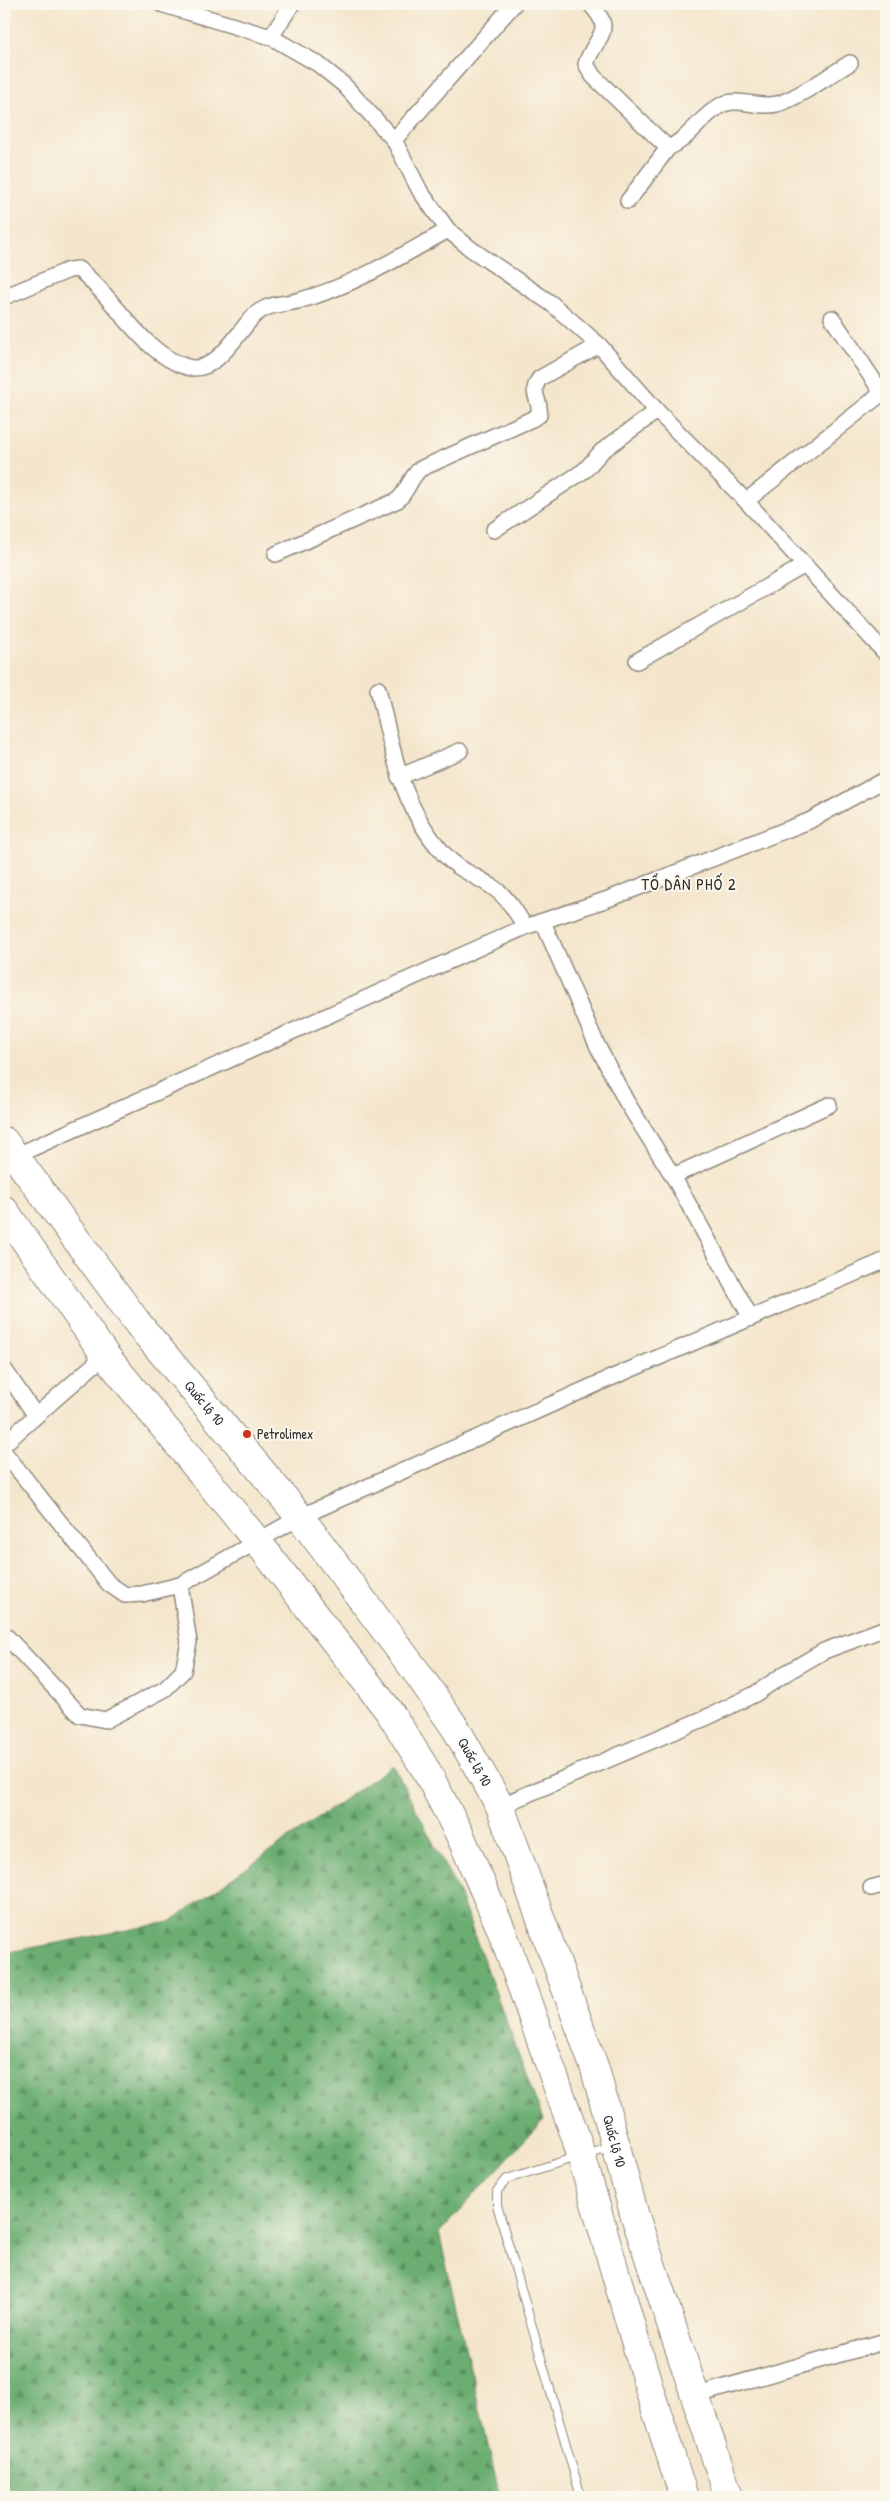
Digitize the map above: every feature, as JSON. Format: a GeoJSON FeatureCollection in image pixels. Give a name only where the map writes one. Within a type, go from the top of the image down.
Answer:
{"type":"FeatureCollection","features":[{"type":"Feature","properties":{"kind":"highway","name":"Quốc lộ 10"},"geometry":{"type":"LineString","coordinates":[[10,1149],[139,1325],[300,1517],[418,1674],[456,1729],[500,1806],[595,2069],[634,2213],[729,2497]]}},
{"type":"Feature","properties":{"kind":"highway"},"geometry":{"type":"LineString","coordinates":[[4,1210],[106,1355],[257,1541],[389,1711],[434,1786],[460,1835],[501,1929],[581,2155],[649,2388],[684,2497]]}},
{"type":"Feature","properties":{"kind":"highway"},"geometry":{"type":"LineString","coordinates":[[649,2388],[686,2369]]}},
{"type":"Feature","properties":{"kind":"street"},"geometry":{"type":"LineString","coordinates":[[161,4],[271,37],[318,64],[344,85],[394,140],[420,191],[448,230],[471,249],[552,304],[599,346],[658,411],[746,501],[886,654]]}},
{"type":"Feature","properties":{"kind":"street"},"geometry":{"type":"LineString","coordinates":[[271,37],[292,4]]}},
{"type":"Feature","properties":{"kind":"street"},"geometry":{"type":"LineString","coordinates":[[394,140],[514,4]]}},
{"type":"Feature","properties":{"kind":"street"},"geometry":{"type":"LineString","coordinates":[[590,4],[599,13],[604,24],[604,30],[603,35],[590,51],[586,64],[593,76],[668,148]]}},
{"type":"Feature","properties":{"kind":"street"},"geometry":{"type":"LineString","coordinates":[[628,201],[668,148],[680,143],[718,107],[735,101],[763,107],[779,104],[850,63]]}},
{"type":"Feature","properties":{"kind":"street"},"geometry":{"type":"LineString","coordinates":[[4,297],[69,270],[78,269],[159,352],[187,367],[203,368],[214,360],[260,309],[301,300],[358,279],[448,230]]}},
{"type":"Feature","properties":{"kind":"street"},"geometry":{"type":"LineString","coordinates":[[746,501],[884,391],[832,318]]}},
{"type":"Feature","properties":{"kind":"street"},"geometry":{"type":"LineString","coordinates":[[276,554],[398,500],[406,492],[413,475],[420,469],[532,419],[538,415],[540,407],[535,393],[535,385],[540,378],[599,346]]}},
{"type":"Feature","properties":{"kind":"street"},"geometry":{"type":"LineString","coordinates":[[494,530],[585,470],[602,451],[658,411]]}},
{"type":"Feature","properties":{"kind":"street"},"geometry":{"type":"LineString","coordinates":[[637,661],[805,565]]}},
{"type":"Feature","properties":{"kind":"street"},"geometry":{"type":"LineString","coordinates":[[378,689],[399,777],[410,807],[444,854],[462,870],[496,889],[514,908],[525,927]]}},
{"type":"Feature","properties":{"kind":"street"},"geometry":{"type":"LineString","coordinates":[[399,777],[460,751]]}},
{"type":"Feature","properties":{"kind":"street"},"geometry":{"type":"LineString","coordinates":[[10,1149],[375,994],[525,927],[543,922],[808,821],[886,779]]}},
{"type":"Feature","properties":{"kind":"street"},"geometry":{"type":"LineString","coordinates":[[543,922],[597,1045],[649,1140],[674,1176],[751,1318]]}},
{"type":"Feature","properties":{"kind":"street"},"geometry":{"type":"LineString","coordinates":[[674,1176],[829,1105]]}},
{"type":"Feature","properties":{"kind":"street"},"geometry":{"type":"LineString","coordinates":[[4,1452],[109,1584],[125,1595],[142,1594],[180,1585],[300,1517],[606,1380],[886,1260]]}},
{"type":"Feature","properties":{"kind":"street"},"geometry":{"type":"LineString","coordinates":[[4,1444],[106,1355]]}},
{"type":"Feature","properties":{"kind":"street"},"geometry":{"type":"LineString","coordinates":[[4,1368],[36,1416]]}},
{"type":"Feature","properties":{"kind":"street"},"geometry":{"type":"LineString","coordinates":[[4,1634],[80,1715],[106,1720],[165,1689],[184,1671],[189,1642],[180,1585]]}},
{"type":"Feature","properties":{"kind":"street"},"geometry":{"type":"LineString","coordinates":[[500,1806],[712,1715],[755,1694],[824,1651],[886,1628]]}},
{"type":"Feature","properties":{"kind":"street"},"geometry":{"type":"LineString","coordinates":[[871,1888],[886,1884]]}},
{"type":"Feature","properties":{"kind":"street"},"geometry":{"type":"LineString","coordinates":[[694,2396],[886,2342]]}},
{"type":"Feature","properties":{"kind":"lane"},"geometry":{"type":"LineString","coordinates":[[581,2497],[497,2205],[497,2191],[507,2179],[616,2144]]}},
{"type":"Feature","properties":{"kind":"green space"},"geometry":{"type":"Polygon","coordinates":[[[393,1765],[458,1891],[543,2120],[439,2233],[500,2497],[4,2497],[4,1953],[170,1922],[393,1765]]]}},
{"type":"Feature","properties":{"kind":"place","name":"Petrolimex"},"geometry":{"type":"Point","coordinates":[247,1434]}},
{"type":"Feature","properties":{"kind":"district","name":"TỔ DÂN PHỐ 2"},"geometry":{"type":"Point","coordinates":[689,884]}}]}
